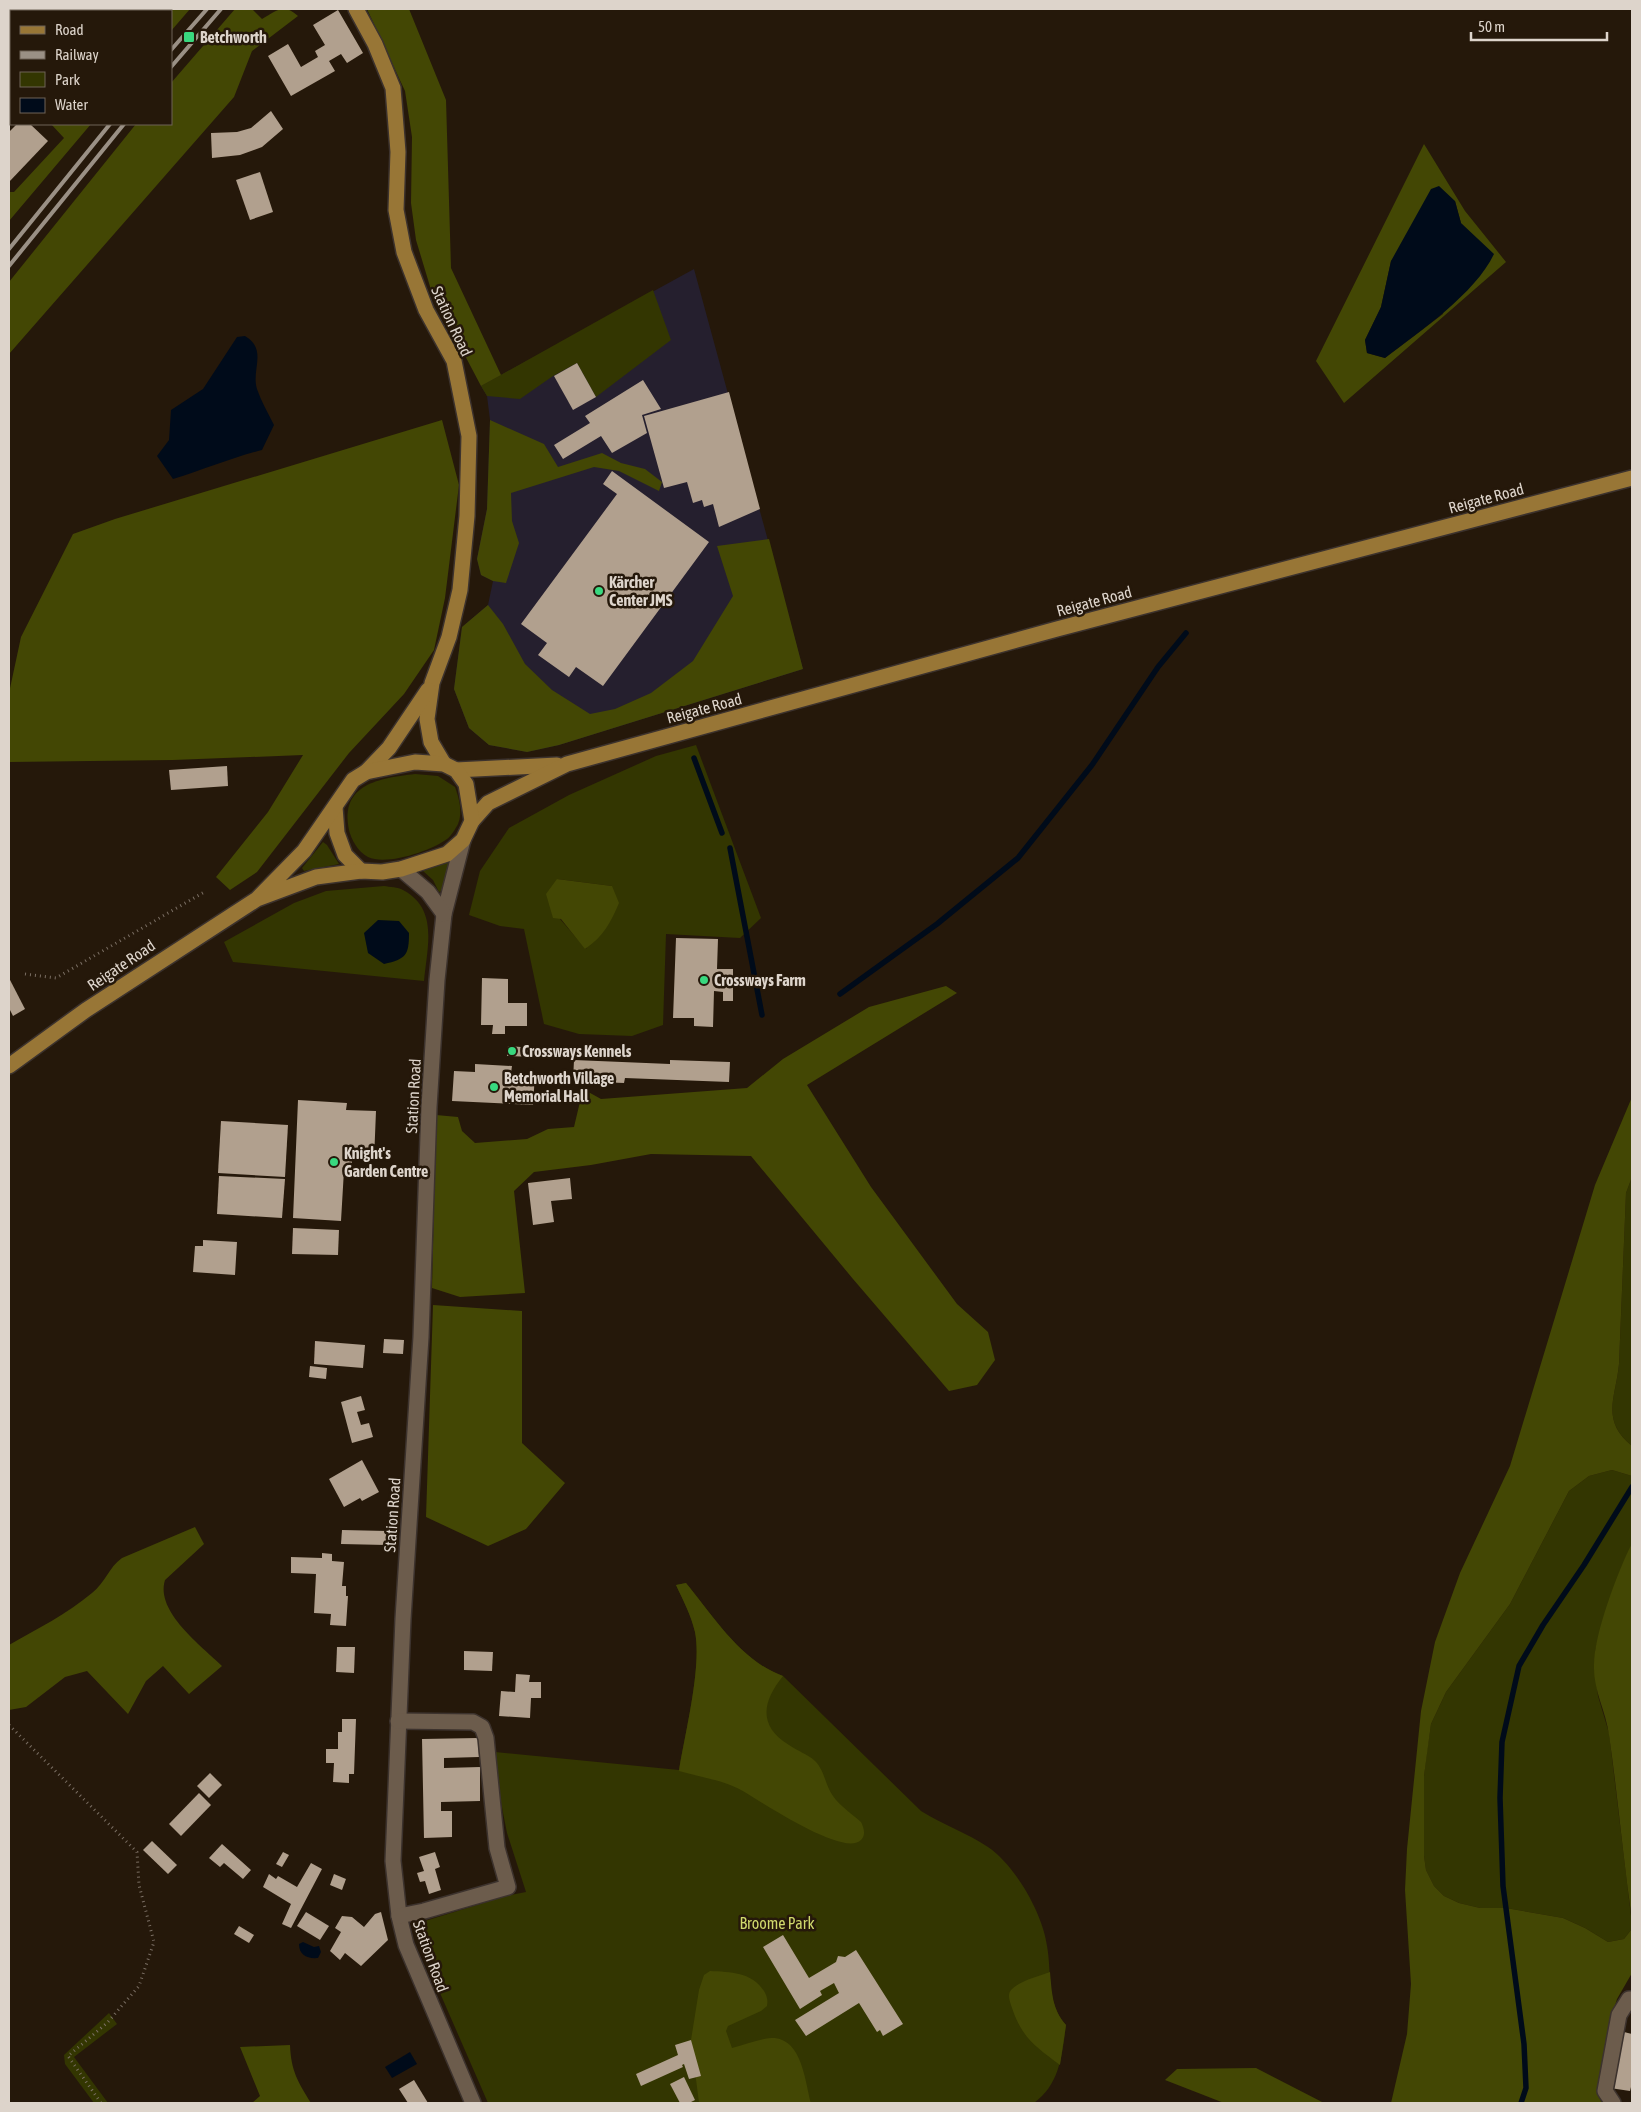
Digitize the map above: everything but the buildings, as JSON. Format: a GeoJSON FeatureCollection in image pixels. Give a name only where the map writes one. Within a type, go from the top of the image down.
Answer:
{"type":"FeatureCollection","features":[{"type":"Feature","properties":{"kind":"main road","name":"Station Road"},"geometry":{"type":"LineString","coordinates":[[356,9],[375,44],[392,88],[398,152],[396,210],[404,252],[426,310],[454,361],[469,436],[467,516],[460,590],[449,637],[432,683],[427,719],[431,742],[450,767]]}},
{"type":"Feature","properties":{"kind":"main road","name":"Reigate Road"},"geometry":{"type":"LineString","coordinates":[[472,821],[488,803],[567,764],[1057,629],[1632,478]]}},
{"type":"Feature","properties":{"kind":"main road","name":"Station Road"},"geometry":{"type":"LineString","coordinates":[[366,772],[389,748],[432,683]]}},
{"type":"Feature","properties":{"kind":"main road"},"geometry":{"type":"LineString","coordinates":[[415,762],[450,767],[466,784],[472,821],[463,840],[447,854],[401,869],[382,872],[361,871],[345,855],[337,833],[334,807],[353,780],[366,772],[415,762]]}},
{"type":"Feature","properties":{"kind":"main road","name":"Reigate Road"},"geometry":{"type":"LineString","coordinates":[[450,767],[567,764]]}},
{"type":"Feature","properties":{"kind":"main road","name":"Reigate Road"},"geometry":{"type":"LineString","coordinates":[[257,899],[304,851],[334,807]]}},
{"type":"Feature","properties":{"kind":"main road","name":"Reigate Road"},"geometry":{"type":"LineString","coordinates":[[9,1066],[86,1010],[257,899],[316,877],[361,871]]}},
{"type":"Feature","properties":{"kind":"street","name":"Station Road"},"geometry":{"type":"LineString","coordinates":[[463,840],[444,914],[429,1107],[421,1336],[398,1721],[393,1861],[398,1916],[410,1957],[473,2103]]}},
{"type":"Feature","properties":{"kind":"street"},"geometry":{"type":"LineString","coordinates":[[401,869],[428,892],[444,914]]}},
{"type":"Feature","properties":{"kind":"street"},"geometry":{"type":"LineString","coordinates":[[398,1721],[473,1722],[482,1727],[486,1738],[497,1848],[508,1887],[424,1911],[398,1916]]}},
{"type":"Feature","properties":{"kind":"street"},"geometry":{"type":"LineString","coordinates":[[1613,2103],[1605,2091],[1619,2015],[1629,1999],[1632,1999]]}},
{"type":"Feature","properties":{"kind":"path"},"geometry":{"type":"LineString","coordinates":[[25,974],[56,978],[206,891]]}},
{"type":"Feature","properties":{"kind":"path"},"geometry":{"type":"LineString","coordinates":[[9,1725],[137,1852],[139,1884],[154,1942],[139,1986],[107,2023],[68,2056],[101,2103]]}},
{"type":"Feature","properties":{"kind":"shaded area"},"geometry":{"type":"Polygon","coordinates":[[[190,9],[172,30],[172,10],[148,10],[190,9]]]}},
{"type":"Feature","properties":{"kind":"shaded area"},"geometry":{"type":"Polygon","coordinates":[[[235,9],[252,9],[262,19],[284,9],[298,16],[252,51],[234,97],[9,354],[9,282],[135,125],[172,125],[172,82],[235,9]]]}},
{"type":"Feature","properties":{"kind":"shaded area"},"geometry":{"type":"Polygon","coordinates":[[[367,9],[409,9],[446,100],[451,268],[501,375],[481,386],[432,293],[416,240],[411,203],[412,137],[405,91],[367,9]]]}},
{"type":"Feature","properties":{"kind":"shaded area"},"geometry":{"type":"Polygon","coordinates":[[[52,125],[90,125],[9,221],[9,192],[14,192],[64,138],[52,125]]]}},
{"type":"Feature","properties":{"kind":"shaded area"},"geometry":{"type":"Polygon","coordinates":[[[1424,144],[1465,211],[1506,262],[1344,403],[1316,361],[1424,144]],[[1455,201],[1391,261],[1381,307],[1365,340],[1367,353],[1385,358],[1443,314],[1461,223],[1455,201]]]}},
{"type":"Feature","properties":{"kind":"shaded area"},"geometry":{"type":"Polygon","coordinates":[[[694,269],[803,669],[559,745],[527,752],[489,745],[469,728],[454,689],[462,627],[488,605],[493,581],[481,575],[477,559],[487,509],[490,420],[487,396],[481,386],[694,269]]]}},
{"type":"Feature","properties":{"kind":"shaded area"},"geometry":{"type":"Polygon","coordinates":[[[442,420],[459,485],[445,598],[434,650],[404,694],[349,753],[257,872],[230,890],[216,877],[268,812],[303,755],[173,760],[9,762],[9,693],[21,637],[73,534],[115,519],[442,420]]]}},
{"type":"Feature","properties":{"kind":"shaded area"},"geometry":{"type":"Polygon","coordinates":[[[490,420],[544,444],[558,467],[602,453],[621,463],[645,469],[662,482],[659,491],[619,471],[594,467],[511,493],[512,521],[519,543],[506,583],[493,581],[481,575],[477,559],[487,509],[490,420]]]}},
{"type":"Feature","properties":{"kind":"shaded area"},"geometry":{"type":"Polygon","coordinates":[[[769,539],[803,669],[559,745],[527,752],[489,745],[469,728],[454,689],[462,627],[488,605],[503,624],[525,664],[552,690],[590,714],[615,709],[651,693],[693,661],[733,596],[717,546],[769,539]]]}},
{"type":"Feature","properties":{"kind":"shaded area"},"geometry":{"type":"Polygon","coordinates":[[[557,879],[612,886],[619,903],[606,929],[585,949],[561,919],[553,918],[546,894],[557,879]]]}},
{"type":"Feature","properties":{"kind":"shaded area"},"geometry":{"type":"Polygon","coordinates":[[[946,986],[957,993],[807,1085],[871,1187],[957,1304],[988,1332],[995,1360],[977,1385],[949,1391],[751,1156],[651,1154],[591,1165],[534,1172],[514,1191],[525,1293],[460,1297],[432,1288],[436,1115],[458,1117],[462,1131],[475,1143],[527,1139],[548,1129],[574,1127],[583,1089],[601,1099],[747,1088],[783,1059],[869,1007],[946,986]]]}},
{"type":"Feature","properties":{"kind":"shaded area"},"geometry":{"type":"Polygon","coordinates":[[[1632,1097],[1632,1177],[1626,1193],[1619,1364],[1612,1408],[1616,1427],[1632,1446],[1632,1476],[1612,1470],[1589,1476],[1569,1491],[1510,1604],[1446,1692],[1431,1724],[1424,1776],[1424,1856],[1426,1870],[1434,1886],[1444,1896],[1459,1903],[1480,1908],[1506,1908],[1563,1918],[1585,1928],[1608,1942],[1624,1939],[1631,1930],[1632,1924],[1632,1973],[1617,1999],[1614,2009],[1599,2097],[1602,2103],[1391,2103],[1407,2034],[1411,1984],[1405,1890],[1407,1849],[1421,1711],[1435,1642],[1460,1573],[1510,1466],[1595,1185],[1632,1097]]]}},
{"type":"Feature","properties":{"kind":"shaded area"},"geometry":{"type":"Polygon","coordinates":[[[433,1305],[522,1311],[522,1443],[565,1483],[526,1529],[488,1546],[426,1517],[433,1305]]]}},
{"type":"Feature","properties":{"kind":"shaded area"},"geometry":{"type":"Polygon","coordinates":[[[195,1527],[204,1544],[165,1580],[164,1592],[173,1616],[222,1666],[189,1694],[163,1666],[146,1681],[128,1714],[87,1671],[65,1677],[26,1707],[9,1710],[9,1645],[52,1621],[82,1601],[100,1585],[122,1558],[195,1527]]]}},
{"type":"Feature","properties":{"kind":"shaded area"},"geometry":{"type":"Polygon","coordinates":[[[1632,1543],[1632,1920],[1609,1735],[1594,1674],[1594,1665],[1602,1620],[1632,1543]]]}},
{"type":"Feature","properties":{"kind":"shaded area"},"geometry":{"type":"Polygon","coordinates":[[[686,1583],[729,1637],[741,1649],[768,1669],[783,1676],[776,1685],[768,1704],[766,1712],[768,1721],[779,1737],[815,1761],[833,1796],[861,1822],[864,1836],[861,1840],[852,1843],[820,1835],[801,1826],[741,1790],[719,1781],[679,1771],[695,1681],[697,1646],[689,1614],[676,1585],[686,1583]]]}},
{"type":"Feature","properties":{"kind":"shaded area"},"geometry":{"type":"Polygon","coordinates":[[[710,1971],[740,1974],[753,1980],[764,1991],[767,1998],[767,2006],[761,2011],[728,2026],[726,2031],[732,2048],[771,2038],[781,2040],[789,2045],[796,2052],[800,2062],[811,2103],[699,2103],[691,2040],[699,1990],[704,1975],[710,1971]]]}},
{"type":"Feature","properties":{"kind":"shaded area"},"geometry":{"type":"Polygon","coordinates":[[[1050,1972],[1055,2007],[1066,2025],[1060,2065],[1037,2047],[1025,2034],[1020,2027],[1009,1999],[1011,1990],[1024,1981],[1050,1972]]]}},
{"type":"Feature","properties":{"kind":"shaded area"},"geometry":{"type":"Polygon","coordinates":[[[290,2045],[296,2076],[311,2103],[252,2103],[260,2096],[240,2047],[290,2045]]]}},
{"type":"Feature","properties":{"kind":"shaded area"},"geometry":{"type":"Polygon","coordinates":[[[1256,2068],[1324,2103],[1224,2103],[1165,2080],[1177,2069],[1256,2068]]]}},
{"type":"Feature","properties":{"kind":"green space"},"geometry":{"type":"Polygon","coordinates":[[[653,290],[671,340],[596,397],[577,363],[553,376],[520,399],[487,396],[481,386],[653,290]]]}},
{"type":"Feature","properties":{"kind":"green space"},"geometry":{"type":"Polygon","coordinates":[[[696,745],[761,918],[740,938],[666,934],[663,1025],[632,1036],[579,1034],[544,1024],[524,929],[500,926],[469,915],[480,871],[509,828],[569,795],[656,756],[696,745]],[[557,879],[560,919],[586,949],[612,886],[557,879]]]}},
{"type":"Feature","properties":{"kind":"green space"},"geometry":{"type":"Polygon","coordinates":[[[415,774],[438,776],[455,787],[460,810],[457,826],[452,834],[440,844],[408,856],[386,860],[364,855],[358,849],[350,834],[348,815],[350,802],[356,793],[376,781],[415,774]]]}},
{"type":"Feature","properties":{"kind":"green space"},"geometry":{"type":"Polygon","coordinates":[[[323,842],[339,864],[304,871],[302,868],[323,842]]]}},
{"type":"Feature","properties":{"kind":"green space"},"geometry":{"type":"Polygon","coordinates":[[[451,857],[444,890],[439,892],[433,880],[423,871],[451,857]]]}},
{"type":"Feature","properties":{"kind":"green space"},"geometry":{"type":"Polygon","coordinates":[[[384,886],[403,890],[414,898],[422,908],[428,930],[424,981],[233,962],[224,942],[294,903],[326,891],[384,886]]]}},
{"type":"Feature","properties":{"kind":"green space"},"geometry":{"type":"Polygon","coordinates":[[[1632,1177],[1632,1446],[1616,1427],[1612,1408],[1619,1364],[1626,1193],[1632,1177]]]}},
{"type":"Feature","properties":{"kind":"green space"},"geometry":{"type":"Polygon","coordinates":[[[1612,1470],[1632,1476],[1632,1543],[1606,1612],[1596,1647],[1594,1664],[1598,1696],[1609,1733],[1632,1924],[1631,1930],[1624,1939],[1608,1942],[1585,1928],[1563,1918],[1506,1908],[1480,1908],[1459,1903],[1444,1896],[1434,1886],[1426,1870],[1424,1856],[1424,1776],[1431,1724],[1446,1692],[1510,1604],[1569,1491],[1589,1476],[1612,1470]]]}},
{"type":"Feature","properties":{"kind":"green space","name":"Broome Park"},"geometry":{"type":"Polygon","coordinates":[[[686,1583],[729,1637],[741,1649],[768,1669],[783,1676],[921,1811],[972,1837],[998,1855],[1026,1891],[1034,1905],[1044,1933],[1055,2007],[1066,2025],[1061,2058],[1054,2078],[1043,2095],[1034,2103],[488,2103],[416,1938],[417,1926],[425,1921],[506,1896],[526,1892],[507,1833],[496,1777],[495,1752],[679,1770],[695,1681],[697,1646],[689,1614],[676,1585],[686,1583]]]}},
{"type":"Feature","properties":{"kind":"green space"},"geometry":{"type":"Polygon","coordinates":[[[109,2013],[117,2024],[74,2057],[108,2103],[94,2103],[65,2064],[64,2055],[109,2013]]]}},
{"type":"Feature","properties":{"kind":"water"},"geometry":{"type":"Polygon","coordinates":[[[1439,186],[1455,201],[1461,223],[1494,254],[1474,283],[1430,324],[1385,358],[1367,353],[1365,340],[1381,307],[1391,261],[1431,189],[1439,186]]]}},
{"type":"Feature","properties":{"kind":"water"},"geometry":{"type":"Polygon","coordinates":[[[245,336],[256,347],[257,389],[274,425],[262,450],[173,479],[157,456],[169,440],[171,410],[203,389],[237,337],[245,336]]]}},
{"type":"Feature","properties":{"kind":"water"},"geometry":{"type":"Polygon","coordinates":[[[378,920],[399,921],[409,933],[407,951],[402,958],[384,964],[368,953],[364,933],[378,920]]]}},
{"type":"Feature","properties":{"kind":"water"},"geometry":{"type":"Polygon","coordinates":[[[303,1942],[314,1947],[319,1946],[321,1952],[318,1958],[310,1958],[302,1954],[299,1944],[303,1942]]]}},
{"type":"Feature","properties":{"kind":"water"},"geometry":{"type":"Polygon","coordinates":[[[410,2052],[417,2064],[392,2078],[385,2067],[410,2052]]]}},
{"type":"Feature","properties":{"kind":"waterway"},"geometry":{"type":"LineString","coordinates":[[840,994],[937,924],[1018,858],[1092,765],[1158,667],[1186,633]]}},
{"type":"Feature","properties":{"kind":"waterway"},"geometry":{"type":"LineString","coordinates":[[694,758],[722,833]]}},
{"type":"Feature","properties":{"kind":"waterway"},"geometry":{"type":"LineString","coordinates":[[730,848],[762,1015]]}},
{"type":"Feature","properties":{"kind":"waterway"},"geometry":{"type":"LineString","coordinates":[[1521,2103],[1526,2088],[1524,2044],[1503,1886],[1500,1798],[1502,1742],[1519,1666],[1543,1625],[1584,1565],[1632,1487]]}},
{"type":"Feature","properties":{"kind":"railway"},"geometry":{"type":"LineString","coordinates":[[172,49],[207,9]]}},
{"type":"Feature","properties":{"kind":"railway"},"geometry":{"type":"LineString","coordinates":[[172,66],[221,9]]}},
{"type":"Feature","properties":{"kind":"railway"},"geometry":{"type":"LineString","coordinates":[[9,249],[109,125]]}},
{"type":"Feature","properties":{"kind":"railway"},"geometry":{"type":"LineString","coordinates":[[9,266],[123,125]]}},
{"type":"Feature","properties":{"kind":"place","name":"Betchworth"},"geometry":{"type":"Point","coordinates":[189,37]}},
{"type":"Feature","properties":{"kind":"place","name":"Kärcher Center JMS"},"geometry":{"type":"Point","coordinates":[599,591]}},
{"type":"Feature","properties":{"kind":"place","name":"Crossways Farm"},"geometry":{"type":"Point","coordinates":[704,980]}},
{"type":"Feature","properties":{"kind":"place","name":"Crossways Kennels"},"geometry":{"type":"Point","coordinates":[512,1051]}},
{"type":"Feature","properties":{"kind":"place","name":"Betchworth Village Memorial Hall"},"geometry":{"type":"Point","coordinates":[494,1087]}},
{"type":"Feature","properties":{"kind":"place","name":"Knight's Garden Centre"},"geometry":{"type":"Point","coordinates":[334,1162]}}]}
